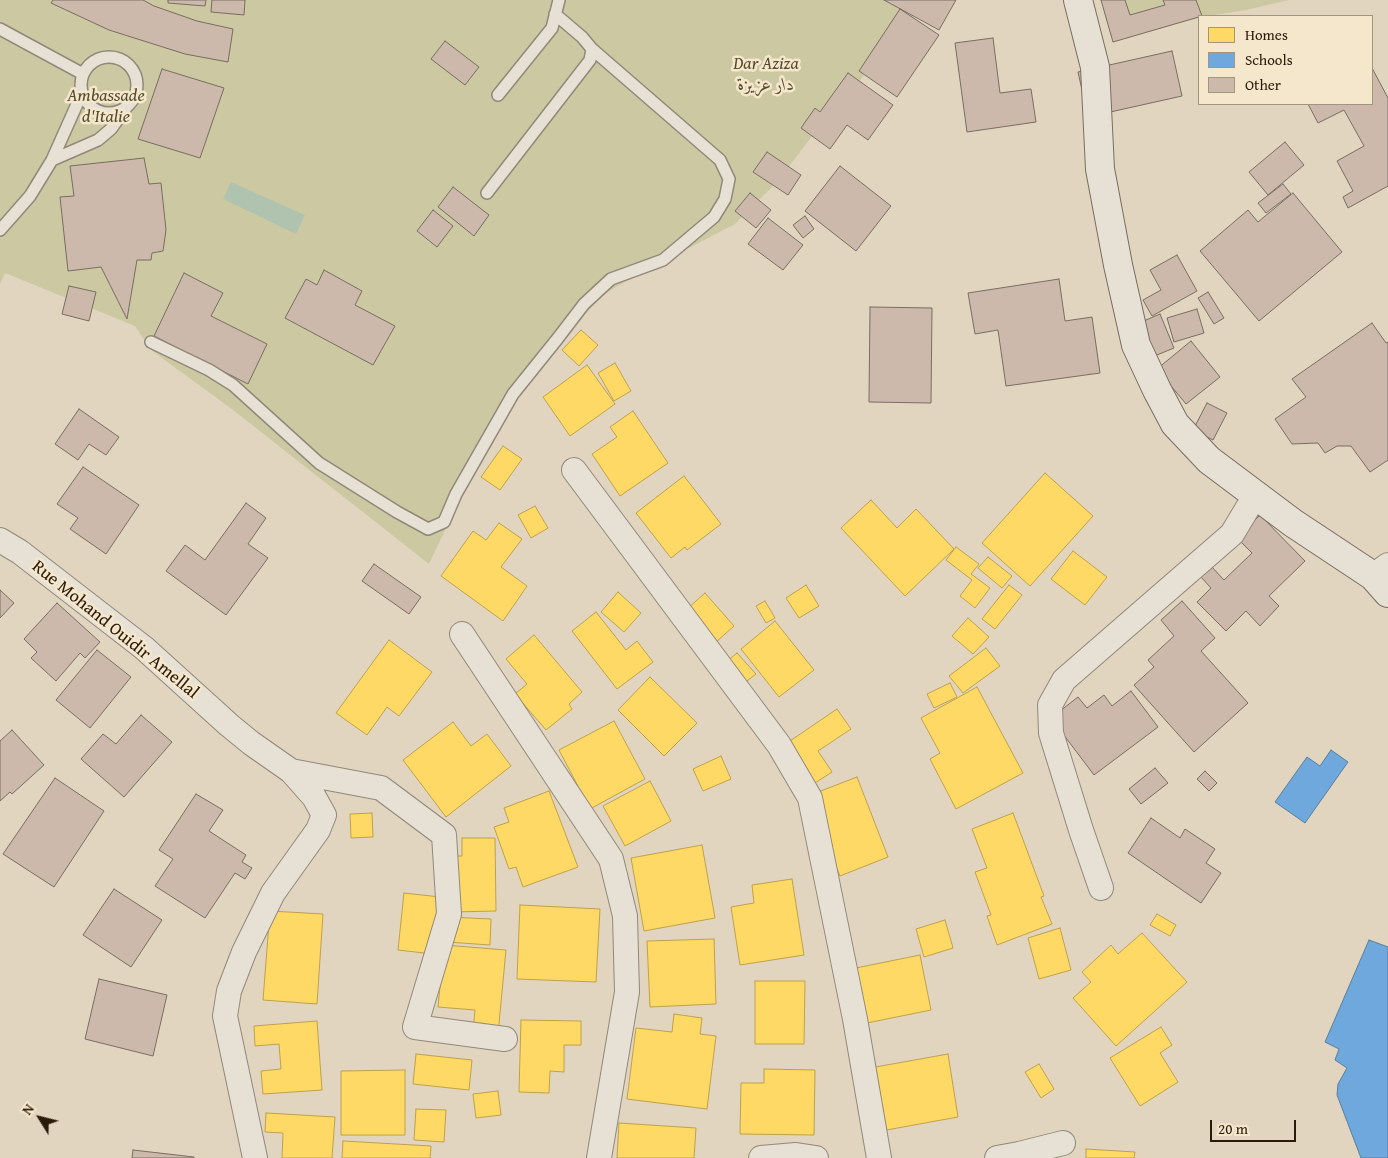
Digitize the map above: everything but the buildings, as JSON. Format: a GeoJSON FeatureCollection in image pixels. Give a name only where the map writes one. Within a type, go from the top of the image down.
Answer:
{"type":"FeatureCollection","features":[{"type":"Feature","properties":{"kind":"street"},"geometry":{"type":"LineString","coordinates":[[1078,0],[1095,67],[1100,169],[1118,265],[1136,345],[1156,390],[1175,424],[1209,460],[1293,523],[1383,578]]}},
{"type":"Feature","properties":{"kind":"street"},"geometry":{"type":"LineString","coordinates":[[574,470],[779,745],[810,798],[854,1019],[879,1158]]}},
{"type":"Feature","properties":{"kind":"street"},"geometry":{"type":"LineString","coordinates":[[1101,888],[1051,733],[1050,705],[1064,680],[1232,534],[1256,494]]}},
{"type":"Feature","properties":{"kind":"street","name":"Rue Mohand Ouidir Amellal"},"geometry":{"type":"LineString","coordinates":[[0,540],[20,552],[144,648],[251,743],[291,771]]}},
{"type":"Feature","properties":{"kind":"street"},"geometry":{"type":"LineString","coordinates":[[462,634],[611,859],[625,916],[626,992],[599,1158]]}},
{"type":"Feature","properties":{"kind":"street"},"geometry":{"type":"LineString","coordinates":[[291,771],[381,788],[444,835],[449,914],[415,1026],[505,1039]]}},
{"type":"Feature","properties":{"kind":"street"},"geometry":{"type":"LineString","coordinates":[[255,1158],[225,1016],[229,991],[244,952],[274,893],[318,830],[324,814],[314,797],[291,771]]}},
{"type":"Feature","properties":{"kind":"street"},"geometry":{"type":"LineString","coordinates":[[997,1158],[1062,1143]]}},
{"type":"Feature","properties":{"kind":"street"},"geometry":{"type":"LineString","coordinates":[[761,1158],[796,1155],[816,1158]]}},
{"type":"Feature","properties":{"kind":"lane"},"geometry":{"type":"LineString","coordinates":[[498,95],[552,28],[559,0]]}},
{"type":"Feature","properties":{"kind":"lane"},"geometry":{"type":"LineString","coordinates":[[151,342],[209,370],[234,385],[319,463],[397,512],[428,529],[444,522],[456,494],[513,394],[584,304],[611,279],[662,260],[714,217],[725,199],[729,179],[720,160],[592,49],[582,37],[555,14]]}},
{"type":"Feature","properties":{"kind":"lane"},"geometry":{"type":"LineString","coordinates":[[0,29],[83,74]]}},
{"type":"Feature","properties":{"kind":"lane"},"geometry":{"type":"LineString","coordinates":[[487,193],[590,60],[592,49]]}},
{"type":"Feature","properties":{"kind":"lane"},"geometry":{"type":"LineString","coordinates":[[52,160],[98,140],[111,130],[134,97],[137,88],[136,78],[132,69],[118,58],[108,56],[98,58],[90,64],[83,74],[80,83],[86,102],[93,109],[111,113],[128,105]]}},
{"type":"Feature","properties":{"kind":"lane"},"geometry":{"type":"LineString","coordinates":[[0,230],[30,196],[52,160],[82,93]]}},
{"type":"Feature","properties":{"kind":"green space"},"geometry":{"type":"Polygon","coordinates":[[[0,0],[912,0],[912,7],[856,86],[818,128],[779,180],[735,224],[602,295],[527,382],[464,490],[429,564],[233,410],[151,350],[135,326],[5,273],[0,284],[0,0]]]}},
{"type":"Feature","properties":{"kind":"green space"},"geometry":{"type":"Polygon","coordinates":[[[1101,0],[1289,0],[1246,10],[1215,15],[1198,15],[1198,18],[1113,42],[1101,0]]]}},
{"type":"Feature","properties":{"kind":"shaded area"},"geometry":{"type":"Polygon","coordinates":[[[231,182],[305,215],[296,234],[223,199],[231,182]]]}},
{"type":"Feature","properties":{"kind":"park label","name":"Dar Aziza دار عزيزة"},"geometry":{"type":"Point","coordinates":[766,74]}},
{"type":"Feature","properties":{"kind":"park label","name":"Ambassade d'Italie"},"geometry":{"type":"Point","coordinates":[106,106]}}]}
